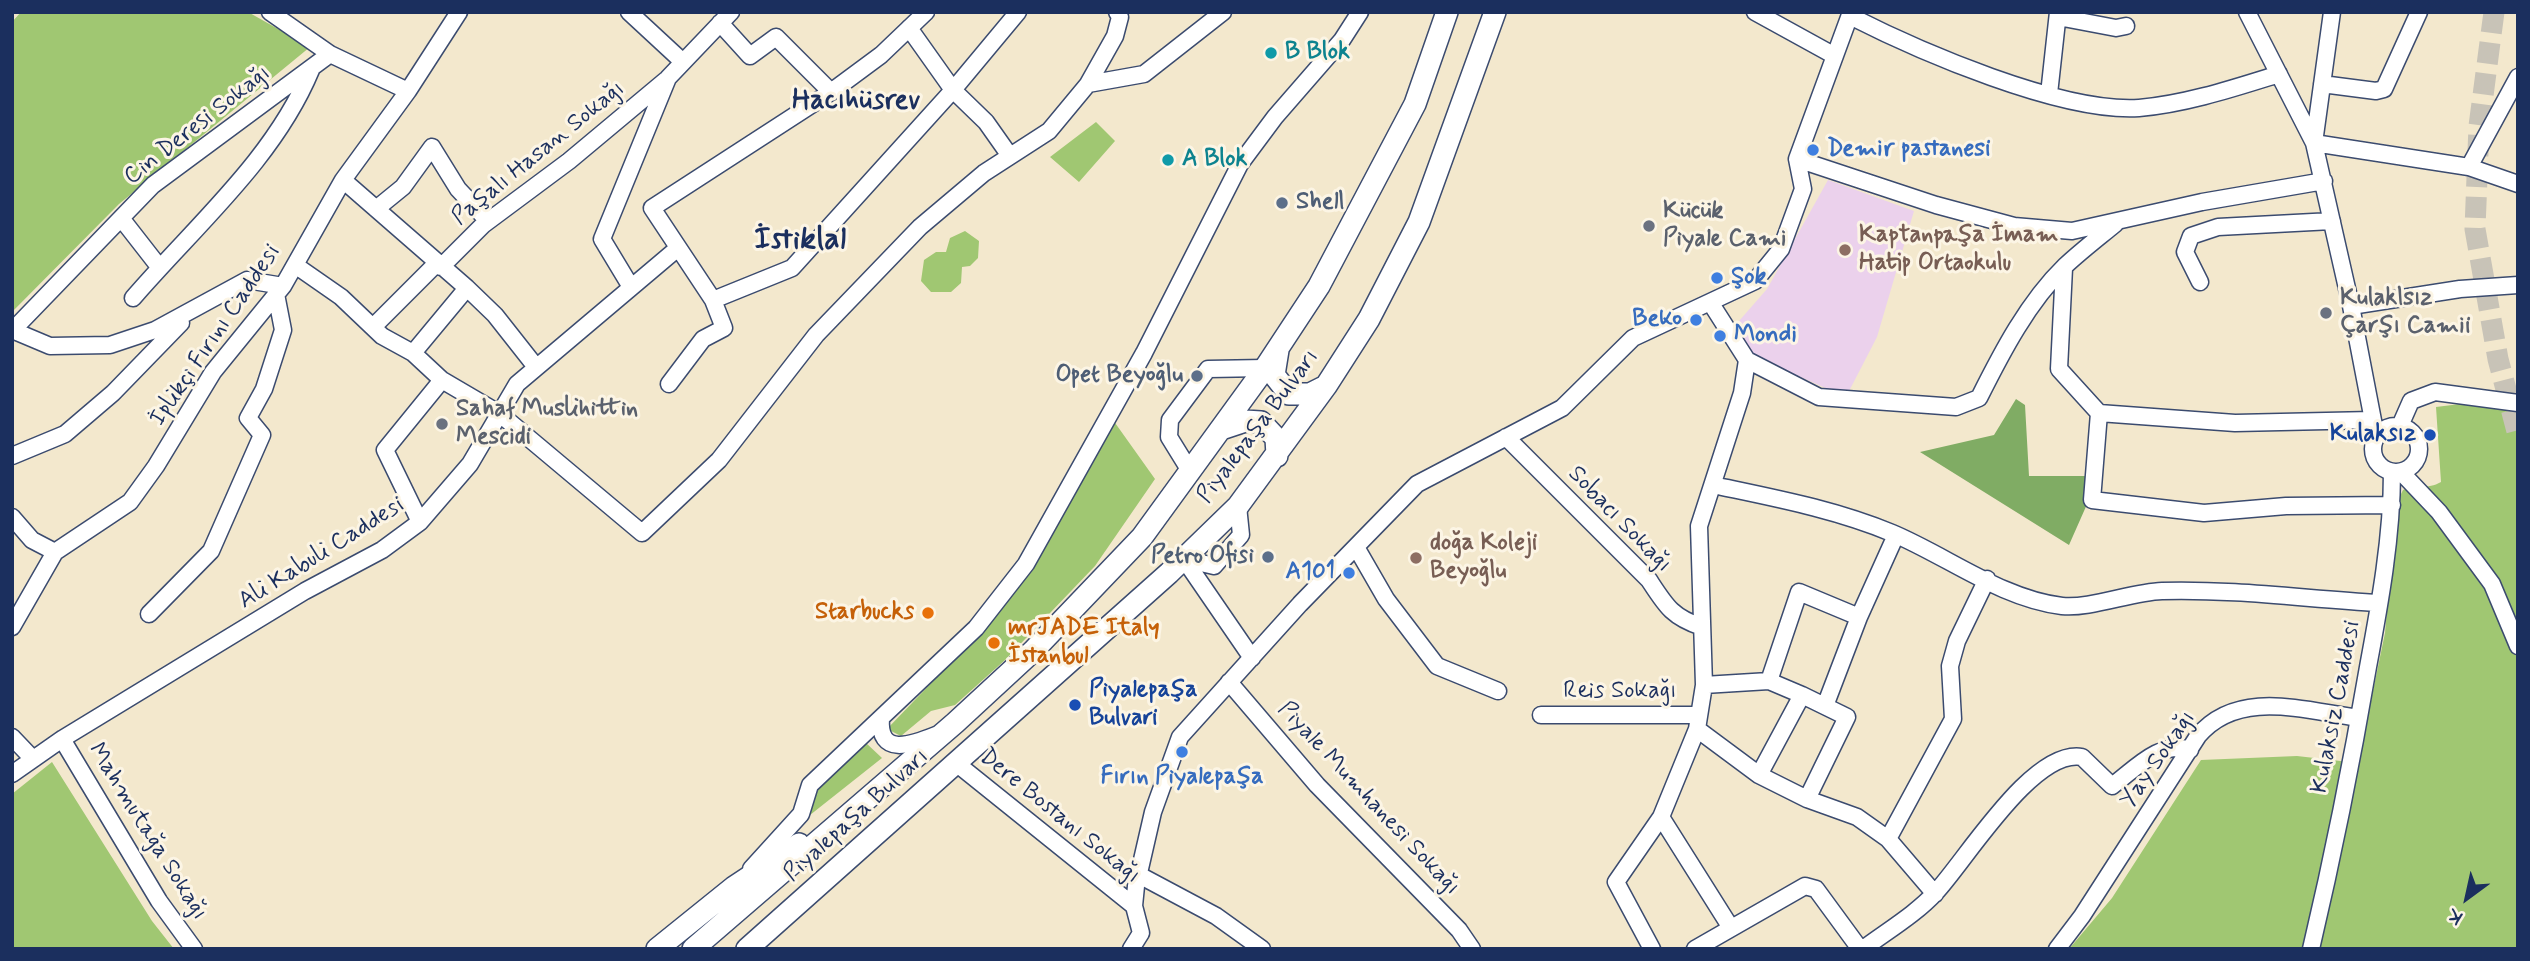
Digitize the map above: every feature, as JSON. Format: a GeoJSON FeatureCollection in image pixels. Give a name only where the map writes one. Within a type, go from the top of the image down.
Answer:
{"type":"FeatureCollection","features":[{"type":"Feature","properties":{"kind":"main road","name":"Piyalepaşa Bulvarı"},"geometry":{"type":"LineString","coordinates":[[747,949],[1184,559],[1238,506],[1277,456],[1369,319],[1419,222],[1495,12]]}},
{"type":"Feature","properties":{"kind":"main road","name":"Piyalepaşa Bulvarı"},"geometry":{"type":"LineString","coordinates":[[693,949],[945,732],[1033,651],[1142,537],[1265,368],[1319,286],[1370,194],[1415,104],[1446,14]]}},
{"type":"Feature","properties":{"kind":"main road"},"geometry":{"type":"LineString","coordinates":[[1279,347],[1275,375],[1289,394],[1310,394],[1326,386]]}},
{"type":"Feature","properties":{"kind":"main road"},"geometry":{"type":"LineString","coordinates":[[1221,429],[1245,421],[1261,422],[1276,438],[1277,456]]}},
{"type":"Feature","properties":{"kind":"main road"},"geometry":{"type":"LineString","coordinates":[[657,949],[734,887],[816,832],[849,815]]}},
{"type":"Feature","properties":{"kind":"street"},"geometry":{"type":"LineString","coordinates":[[271,12],[330,54],[408,91]]}},
{"type":"Feature","properties":{"kind":"street","name":"İplikçi Fırını Caddesi"},"geometry":{"type":"LineString","coordinates":[[12,627],[55,552],[130,502],[156,466],[213,372],[279,290],[343,180],[408,91],[459,12]]}},
{"type":"Feature","properties":{"kind":"street"},"geometry":{"type":"LineString","coordinates":[[629,12],[683,62]]}},
{"type":"Feature","properties":{"kind":"street"},"geometry":{"type":"LineString","coordinates":[[669,384],[703,339],[724,328],[713,300],[652,208],[831,92],[881,55],[926,12]]}},
{"type":"Feature","properties":{"kind":"street"},"geometry":{"type":"LineString","coordinates":[[713,300],[792,268],[953,90],[1018,12]]}},
{"type":"Feature","properties":{"kind":"street"},"geometry":{"type":"LineString","coordinates":[[295,265],[341,297],[373,327],[413,353],[442,380],[500,414],[642,533],[719,460],[816,335],[920,227],[984,173],[1049,131],[1088,84],[1115,36],[1120,17],[1117,12]]}},
{"type":"Feature","properties":{"kind":"street"},"geometry":{"type":"LineString","coordinates":[[1088,84],[1143,74],[1223,12]]}},
{"type":"Feature","properties":{"kind":"street"},"geometry":{"type":"LineString","coordinates":[[734,887],[801,814],[810,785],[976,628],[1026,564],[1144,353],[1240,164],[1275,117],[1342,40],[1360,12]]}},
{"type":"Feature","properties":{"kind":"street"},"geometry":{"type":"LineString","coordinates":[[1755,12],[1835,56]]}},
{"type":"Feature","properties":{"kind":"street"},"geometry":{"type":"LineString","coordinates":[[2247,12],[2314,143],[2325,181],[2374,428],[2374,458],[2385,469],[2396,472],[2439,512],[2492,584],[2518,646]]}},
{"type":"Feature","properties":{"kind":"street"},"geometry":{"type":"LineString","coordinates":[[2314,143],[2332,12]]}},
{"type":"Feature","properties":{"kind":"street"},"geometry":{"type":"LineString","coordinates":[[2295,105],[2321,91],[2376,92],[2384,89],[2419,12]]}},
{"type":"Feature","properties":{"kind":"street"},"geometry":{"type":"LineString","coordinates":[[1138,946],[1141,933],[1134,906],[1139,875],[1153,812],[1180,737],[1417,484],[1562,408],[1633,338],[1755,281],[1781,249],[1803,189],[1797,159],[1850,14],[1907,44],[2049,94],[2101,105],[2138,108],[2222,91],[2279,74]]}},
{"type":"Feature","properties":{"kind":"street"},"geometry":{"type":"LineString","coordinates":[[2049,94],[2058,15],[2116,28],[2126,26]]}},
{"type":"Feature","properties":{"kind":"street"},"geometry":{"type":"LineString","coordinates":[[631,287],[603,239],[668,78],[725,18],[750,56],[776,37],[831,92]]}},
{"type":"Feature","properties":{"kind":"street"},"geometry":{"type":"LineString","coordinates":[[909,28],[953,90],[986,122],[1010,156]]}},
{"type":"Feature","properties":{"kind":"street","name":"Cin Deresi Sokağı"},"geometry":{"type":"LineString","coordinates":[[12,330],[153,185],[330,54]]}},
{"type":"Feature","properties":{"kind":"street"},"geometry":{"type":"LineString","coordinates":[[133,298],[273,139],[296,104],[312,67]]}},
{"type":"Feature","properties":{"kind":"street"},"geometry":{"type":"LineString","coordinates":[[2469,167],[2518,77]]}},
{"type":"Feature","properties":{"kind":"street","name":"Paşalı Hasan Sokağı"},"geometry":{"type":"LineString","coordinates":[[373,327],[488,221],[569,161],[668,78]]}},
{"type":"Feature","properties":{"kind":"street"},"geometry":{"type":"LineString","coordinates":[[2314,143],[2469,167],[2518,184]]}},
{"type":"Feature","properties":{"kind":"street"},"geometry":{"type":"LineString","coordinates":[[376,209],[403,187],[432,148],[458,189],[488,221]]}},
{"type":"Feature","properties":{"kind":"street"},"geometry":{"type":"LineString","coordinates":[[1797,159],[1936,205],[2014,226],[2072,231],[2202,202],[2325,181]]}},
{"type":"Feature","properties":{"kind":"street"},"geometry":{"type":"LineString","coordinates":[[343,180],[467,288],[495,315],[537,367]]}},
{"type":"Feature","properties":{"kind":"street"},"geometry":{"type":"LineString","coordinates":[[121,218],[160,268]]}},
{"type":"Feature","properties":{"kind":"street"},"geometry":{"type":"LineString","coordinates":[[2200,282],[2185,252],[2191,236],[2218,227],[2332,221]]}},
{"type":"Feature","properties":{"kind":"street"},"geometry":{"type":"LineString","coordinates":[[1710,302],[1747,360],[1819,397],[1956,407],[1979,398],[2006,345],[2064,268],[2116,223]]}},
{"type":"Feature","properties":{"kind":"street","name":"Ali Kabuli Caddesi"},"geometry":{"type":"LineString","coordinates":[[12,774],[62,739],[304,591],[382,550],[420,522],[470,464],[517,384],[678,248]]}},
{"type":"Feature","properties":{"kind":"street"},"geometry":{"type":"LineString","coordinates":[[2064,268],[2059,369],[2099,413],[2235,423],[2374,428],[2400,426],[2413,433],[2419,447],[2416,460],[2396,472]]}},
{"type":"Feature","properties":{"kind":"street"},"geometry":{"type":"LineString","coordinates":[[12,330],[50,346],[110,345],[155,330],[247,280],[279,290],[284,330],[264,389],[248,418],[262,435],[211,551],[149,614]]}},
{"type":"Feature","properties":{"kind":"street"},"geometry":{"type":"LineString","coordinates":[[2351,306],[2460,289],[2518,285]]}},
{"type":"Feature","properties":{"kind":"street"},"geometry":{"type":"LineString","coordinates":[[413,353],[467,288]]}},
{"type":"Feature","properties":{"kind":"street"},"geometry":{"type":"LineString","coordinates":[[12,456],[65,434],[113,393],[193,310]]}},
{"type":"Feature","properties":{"kind":"street"},"geometry":{"type":"LineString","coordinates":[[1652,949],[1616,882],[1661,817],[1698,722],[1704,685],[1699,526],[1742,393],[1747,360]]}},
{"type":"Feature","properties":{"kind":"street"},"geometry":{"type":"LineString","coordinates":[[1189,471],[1169,437],[1170,420],[1208,369],[1265,368]]}},
{"type":"Feature","properties":{"kind":"street"},"geometry":{"type":"LineString","coordinates":[[420,522],[386,450],[442,380]]}},
{"type":"Feature","properties":{"kind":"street"},"geometry":{"type":"LineString","coordinates":[[2400,426],[2411,401],[2435,392],[2518,403]]}},
{"type":"Feature","properties":{"kind":"street"},"geometry":{"type":"LineString","coordinates":[[2099,413],[2091,500],[2204,513],[2286,506],[2392,505]]}},
{"type":"Feature","properties":{"kind":"street","name":"Sobacı Sokağı"},"geometry":{"type":"LineString","coordinates":[[1506,437],[1649,580],[1679,619],[1702,627]]}},
{"type":"Feature","properties":{"kind":"street","name":"Kulaksiz Caddesi"},"geometry":{"type":"LineString","coordinates":[[2311,949],[2359,718],[2379,604],[2396,472]]}},
{"type":"Feature","properties":{"kind":"street"},"geometry":{"type":"LineString","coordinates":[[1713,485],[1836,511],[1896,535],[2022,596],[2064,606],[2159,591],[2276,593],[2305,599],[2379,604]]}},
{"type":"Feature","properties":{"kind":"street"},"geometry":{"type":"LineString","coordinates":[[12,517],[32,540],[55,552]]}},
{"type":"Feature","properties":{"kind":"street"},"geometry":{"type":"LineString","coordinates":[[1825,706],[1859,617],[1896,535]]}},
{"type":"Feature","properties":{"kind":"street"},"geometry":{"type":"LineString","coordinates":[[1356,547],[1386,598],[1437,666],[1498,691]]}},
{"type":"Feature","properties":{"kind":"street"},"geometry":{"type":"LineString","coordinates":[[1184,559],[1252,658]]}},
{"type":"Feature","properties":{"kind":"street"},"geometry":{"type":"LineString","coordinates":[[1888,839],[1953,719],[1950,666],[1957,641],[1987,579]]}},
{"type":"Feature","properties":{"kind":"street"},"geometry":{"type":"LineString","coordinates":[[1769,681],[1799,592],[1859,617]]}},
{"type":"Feature","properties":{"kind":"street"},"geometry":{"type":"LineString","coordinates":[[1704,685],[1769,681],[1847,717],[1807,799]]}},
{"type":"Feature","properties":{"kind":"street","name":"Piyale Mumhanesi Sokağı"},"geometry":{"type":"LineString","coordinates":[[1229,682],[1317,785],[1459,930],[1472,949]]}},
{"type":"Feature","properties":{"kind":"street"},"geometry":{"type":"LineString","coordinates":[[1759,775],[1802,695]]}},
{"type":"Feature","properties":{"kind":"street","name":"Yay Sokağı"},"geometry":{"type":"LineString","coordinates":[[2057,949],[2082,916],[2208,724],[2219,716],[2242,707],[2359,718]]}},
{"type":"Feature","properties":{"kind":"street","name":"Reis Sokağı"},"geometry":{"type":"LineString","coordinates":[[1541,715],[1698,722]]}},
{"type":"Feature","properties":{"kind":"street"},"geometry":{"type":"LineString","coordinates":[[881,718],[880,731],[883,740],[891,745],[917,742],[945,732]]}},
{"type":"Feature","properties":{"kind":"street"},"geometry":{"type":"LineString","coordinates":[[1698,722],[1759,775],[1807,799],[1857,817],[1888,839],[1935,894]]}},
{"type":"Feature","properties":{"kind":"street"},"geometry":{"type":"LineString","coordinates":[[12,737],[32,758]]}},
{"type":"Feature","properties":{"kind":"street","name":"Mahmutağa Sokağı"},"geometry":{"type":"LineString","coordinates":[[62,739],[159,901],[194,949]]}},
{"type":"Feature","properties":{"kind":"street"},"geometry":{"type":"LineString","coordinates":[[12,744],[32,758]]}},
{"type":"Feature","properties":{"kind":"street"},"geometry":{"type":"LineString","coordinates":[[1695,949],[1805,886],[1816,889],[1862,949],[1935,894],[1994,818],[2032,777],[2048,767],[2068,757],[2082,757],[2112,786],[2164,748],[2179,746],[2190,750]]}},
{"type":"Feature","properties":{"kind":"street","name":"Dere Bostanı Sokağı"},"geometry":{"type":"LineString","coordinates":[[956,763],[1134,906]]}},
{"type":"Feature","properties":{"kind":"street"},"geometry":{"type":"LineString","coordinates":[[1661,817],[1731,928]]}},
{"type":"Feature","properties":{"kind":"street"},"geometry":{"type":"LineString","coordinates":[[1139,875],[1216,916],[1262,949]]}},
{"type":"Feature","properties":{"kind":"shaded area","name":"Kaptanpaşa İmam Hatip Ortaokulu"},"geometry":{"type":"Polygon","coordinates":[[[1828,180],[1914,211],[1877,337],[1846,397],[1746,353],[1732,329],[1767,289],[1828,180]]]}},
{"type":"Feature","properties":{"kind":"green space"},"geometry":{"type":"Polygon","coordinates":[[[21,12],[248,12],[310,47],[119,204],[12,312],[12,22],[21,12]]]}},
{"type":"Feature","properties":{"kind":"green space"},"geometry":{"type":"Polygon","coordinates":[[[1096,122],[1115,141],[1079,182],[1050,157],[1096,122]]]}},
{"type":"Feature","properties":{"kind":"green space"},"geometry":{"type":"Polygon","coordinates":[[[965,231],[979,241],[978,258],[970,266],[962,267],[961,283],[951,292],[931,292],[921,281],[924,260],[936,252],[946,252],[950,238],[965,231]]]}},
{"type":"Feature","properties":{"kind":"green space"},"geometry":{"type":"Polygon","coordinates":[[[2016,399],[2025,405],[2029,476],[2089,476],[2088,502],[2069,545],[1920,452],[1994,435],[2016,399]]]}},
{"type":"Feature","properties":{"kind":"green space"},"geometry":{"type":"Polygon","coordinates":[[[2468,403],[2518,411],[2518,949],[2069,949],[2112,898],[2201,760],[2297,756],[2358,763],[2385,633],[2396,504],[2403,490],[2441,482],[2436,407],[2468,403]]]}},
{"type":"Feature","properties":{"kind":"green space"},"geometry":{"type":"Polygon","coordinates":[[[1113,420],[1155,479],[1095,566],[1005,660],[955,705],[931,711],[901,736],[887,729],[987,625],[1033,570],[1113,420]]]}},
{"type":"Feature","properties":{"kind":"green space"},"geometry":{"type":"Polygon","coordinates":[[[865,742],[882,758],[805,819],[813,795],[865,742]]]}},
{"type":"Feature","properties":{"kind":"green space"},"geometry":{"type":"Polygon","coordinates":[[[52,762],[152,921],[174,949],[12,949],[12,794],[52,762]]]}},
{"type":"Feature","properties":{"kind":"tunnel"},"geometry":{"type":"LineString","coordinates":[[2494,12],[2479,126],[2475,229],[2498,359],[2518,435]]}},
{"type":"Feature","properties":{"kind":"place","name":"B Blok"},"geometry":{"type":"Point","coordinates":[1271,53]}},
{"type":"Feature","properties":{"kind":"place","name":"Demir pastanesi"},"geometry":{"type":"Point","coordinates":[1813,150]}},
{"type":"Feature","properties":{"kind":"place","name":"A Blok"},"geometry":{"type":"Point","coordinates":[1168,160]}},
{"type":"Feature","properties":{"kind":"place","name":"Shell"},"geometry":{"type":"Point","coordinates":[1282,203]}},
{"type":"Feature","properties":{"kind":"place","name":"Kücük Piyale Cami"},"geometry":{"type":"Point","coordinates":[1649,226]}},
{"type":"Feature","properties":{"kind":"place","name":"Kaptanpaşa İmam Hatip Ortaokulu"},"geometry":{"type":"Point","coordinates":[1845,250]}},
{"type":"Feature","properties":{"kind":"place","name":"Şok"},"geometry":{"type":"Point","coordinates":[1717,278]}},
{"type":"Feature","properties":{"kind":"place","name":"Kulaklsız Çarşı Camii"},"geometry":{"type":"Point","coordinates":[2326,313]}},
{"type":"Feature","properties":{"kind":"place","name":"Beko"},"geometry":{"type":"Point","coordinates":[1696,320]}},
{"type":"Feature","properties":{"kind":"place","name":"Mondi"},"geometry":{"type":"Point","coordinates":[1720,336]}},
{"type":"Feature","properties":{"kind":"place","name":"Opet Beyoğlu"},"geometry":{"type":"Point","coordinates":[1197,376]}},
{"type":"Feature","properties":{"kind":"place","name":"Sahaf Muslihittin Mescidi"},"geometry":{"type":"Point","coordinates":[442,424]}},
{"type":"Feature","properties":{"kind":"place","name":"Kulaksız"},"geometry":{"type":"Point","coordinates":[2430,435]}},
{"type":"Feature","properties":{"kind":"place","name":"Petro Ofisi"},"geometry":{"type":"Point","coordinates":[1268,557]}},
{"type":"Feature","properties":{"kind":"place","name":"doğa Koleji Beyoğlu"},"geometry":{"type":"Point","coordinates":[1416,558]}},
{"type":"Feature","properties":{"kind":"place","name":"A101"},"geometry":{"type":"Point","coordinates":[1349,573]}},
{"type":"Feature","properties":{"kind":"place","name":"Starbucks"},"geometry":{"type":"Point","coordinates":[928,613]}},
{"type":"Feature","properties":{"kind":"place","name":"mrJADE Italy İstanbul"},"geometry":{"type":"Point","coordinates":[994,643]}},
{"type":"Feature","properties":{"kind":"place","name":"Piyalepaşa Bulvari"},"geometry":{"type":"Point","coordinates":[1075,705]}},
{"type":"Feature","properties":{"kind":"place","name":"Fırın Piyalepaşa"},"geometry":{"type":"Point","coordinates":[1182,752]}},
{"type":"Feature","properties":{"kind":"district","name":"Hacıhüsrev"},"geometry":{"type":"Point","coordinates":[856,102]}},
{"type":"Feature","properties":{"kind":"district","name":"İstiklal"},"geometry":{"type":"Point","coordinates":[800,241]}}]}
